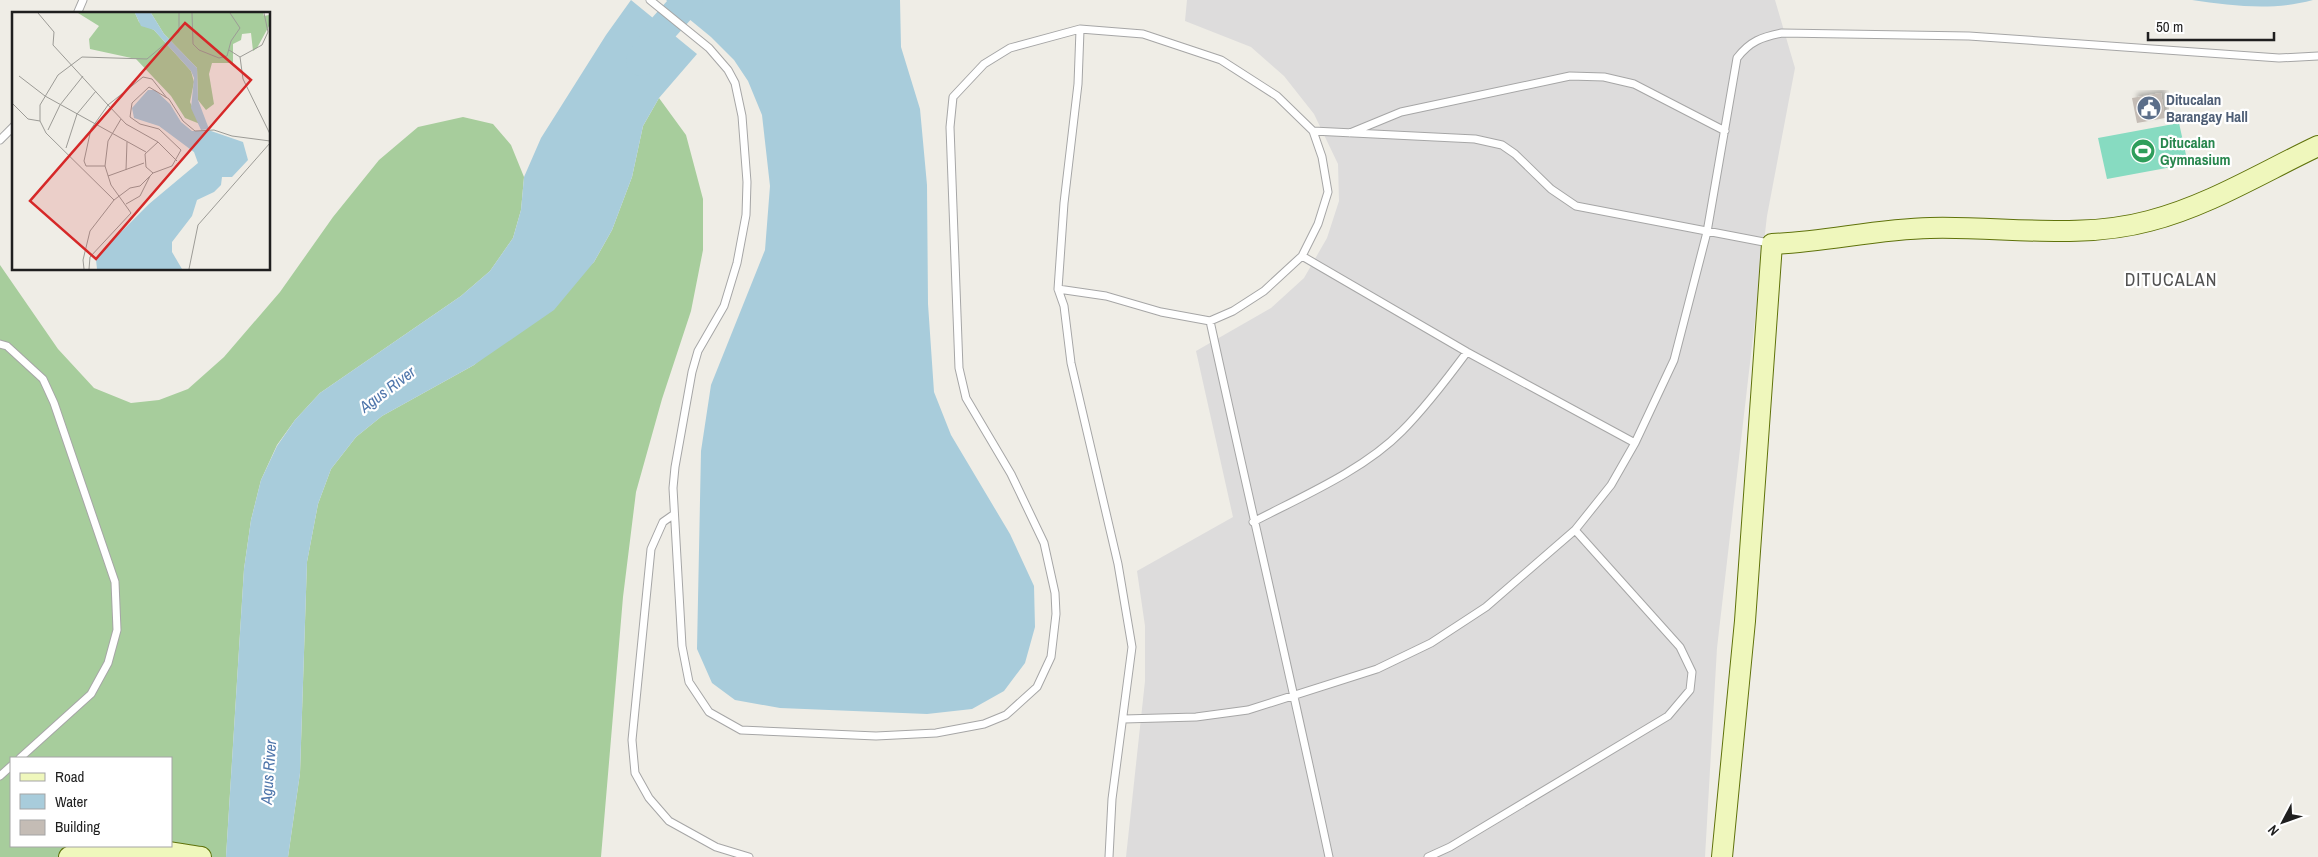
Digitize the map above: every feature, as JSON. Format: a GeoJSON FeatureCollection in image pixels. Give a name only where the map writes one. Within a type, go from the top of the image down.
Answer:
{"type":"FeatureCollection","features":[{"type":"Feature","properties":{"kind":"street"},"geometry":{"type":"LineString","coordinates":[[1722,857],[1745,621],[1772,244],[1807,242],[1927,228],[2070,230],[2148,222],[2214,197],[2318,146]]}},
{"type":"Feature","properties":{"kind":"street"},"geometry":{"type":"LineString","coordinates":[[69,857],[76,852],[106,847],[149,850],[201,857]]}},
{"type":"Feature","properties":{"kind":"lane"},"geometry":{"type":"LineString","coordinates":[[78,12],[83,0]]}},
{"type":"Feature","properties":{"kind":"lane"},"geometry":{"type":"LineString","coordinates":[[650,0],[709,48],[728,70],[738,93],[747,182],[746,215],[737,262],[724,306],[698,350],[692,372],[675,467],[673,514],[679,576],[682,646],[689,682],[709,712],[741,730],[876,736],[936,733],[984,724],[1006,715],[1037,687],[1051,657],[1056,614],[1054,593],[1044,543],[1011,474],[966,398],[958,368],[951,109],[953,97],[984,64],[1010,48],[1080,30],[1143,34],[1221,60],[1277,96],[1313,130],[1322,157],[1328,192],[1318,224],[1302,256],[1264,291],[1233,311],[1210,321],[1161,312],[1106,296],[1058,289]]}},
{"type":"Feature","properties":{"kind":"lane"},"geometry":{"type":"LineString","coordinates":[[1080,30],[1078,84],[1064,203],[1058,289],[1064,306],[1071,363],[1130,626],[1132,647],[1112,799],[1109,857]]}},
{"type":"Feature","properties":{"kind":"lane"},"geometry":{"type":"LineString","coordinates":[[1124,719],[1196,718],[1248,710],[1377,669],[1431,643],[1486,607],[1576,530],[1610,485],[1635,443],[1674,360],[1707,232],[1737,58],[1746,47],[1760,38],[1782,34],[1969,36],[2279,58],[2318,56]]}},
{"type":"Feature","properties":{"kind":"lane"},"geometry":{"type":"LineString","coordinates":[[1348,134],[1401,112],[1570,76],[1604,77],[1634,84],[1725,131]]}},
{"type":"Feature","properties":{"kind":"lane"},"geometry":{"type":"LineString","coordinates":[[0,140],[12,128]]}},
{"type":"Feature","properties":{"kind":"lane"},"geometry":{"type":"LineString","coordinates":[[1313,130],[1348,134],[1475,139],[1502,145],[1515,154],[1551,189],[1576,206],[1772,244]]}},
{"type":"Feature","properties":{"kind":"lane"},"geometry":{"type":"LineString","coordinates":[[1302,256],[1467,352],[1635,443]]}},
{"type":"Feature","properties":{"kind":"lane"},"geometry":{"type":"LineString","coordinates":[[1210,321],[1253,522],[1295,695],[1328,857]]}},
{"type":"Feature","properties":{"kind":"lane"},"geometry":{"type":"LineString","coordinates":[[0,344],[7,346],[43,379],[54,403],[116,582],[117,630],[108,663],[91,694],[21,757]]}},
{"type":"Feature","properties":{"kind":"lane"},"geometry":{"type":"LineString","coordinates":[[1253,522],[1328,483],[1401,432],[1434,396],[1467,352]]}},
{"type":"Feature","properties":{"kind":"lane"},"geometry":{"type":"LineString","coordinates":[[673,514],[663,522],[650,549],[632,740],[635,773],[649,798],[669,821],[716,847],[749,857]]}},
{"type":"Feature","properties":{"kind":"lane"},"geometry":{"type":"LineString","coordinates":[[1428,857],[1450,847],[1668,716],[1690,690],[1692,672],[1680,648],[1576,530]]}},
{"type":"Feature","properties":{"kind":"lane"},"geometry":{"type":"LineString","coordinates":[[0,776],[10,767]]}},
{"type":"Feature","properties":{"kind":"shaded area"},"geometry":{"type":"Polygon","coordinates":[[[1187,0],[1775,0],[1795,68],[1767,216],[1717,648],[1705,857],[1126,857],[1145,681],[1145,626],[1137,571],[1233,517],[1196,351],[1271,308],[1304,278],[1327,238],[1339,201],[1338,164],[1314,114],[1284,76],[1251,47],[1185,21],[1187,0]]]}},
{"type":"Feature","properties":{"kind":"green space"},"geometry":{"type":"Polygon","coordinates":[[[659,98],[686,135],[703,199],[703,250],[691,311],[662,399],[636,492],[623,597],[601,857],[288,857],[300,773],[307,562],[318,504],[331,469],[356,437],[382,416],[474,365],[594,262],[612,230],[632,177],[643,126],[659,98]]]}},
{"type":"Feature","properties":{"kind":"green space"},"geometry":{"type":"Polygon","coordinates":[[[463,117],[493,124],[511,145],[524,177],[521,210],[513,238],[490,271],[461,296],[320,393],[295,420],[277,445],[261,480],[251,520],[244,569],[226,857],[0,857],[0,265],[58,349],[94,388],[131,403],[159,400],[188,389],[224,357],[280,292],[333,217],[379,160],[418,127],[463,117]]]}},
{"type":"Feature","properties":{"kind":"green space","name":"Ditucalan Gymnasium"},"geometry":{"type":"Polygon","coordinates":[[[2179,123],[2188,164],[2107,179],[2098,138],[2179,123]]]}},
{"type":"Feature","properties":{"kind":"water"},"geometry":{"type":"Polygon","coordinates":[[[631,0],[697,54],[659,98],[643,126],[632,177],[612,230],[594,262],[554,310],[474,365],[382,416],[356,437],[331,469],[318,504],[307,562],[300,773],[288,857],[226,857],[244,569],[251,520],[261,480],[277,446],[295,420],[320,393],[461,296],[490,271],[513,238],[521,210],[524,177],[541,138],[606,35],[631,0]]]}},
{"type":"Feature","properties":{"kind":"water"},"geometry":{"type":"Polygon","coordinates":[[[666,0],[900,0],[901,47],[920,109],[927,185],[928,304],[934,392],[951,435],[1010,534],[1034,586],[1035,627],[1025,663],[1004,691],[972,709],[927,714],[780,708],[735,700],[712,683],[697,649],[701,451],[711,385],[765,250],[770,186],[762,115],[748,81],[734,60],[711,37],[666,0]]]}},
{"type":"Feature","properties":{"kind":"water"},"geometry":{"type":"Polygon","coordinates":[[[2192,0],[2313,0],[2283,5],[2238,6],[2192,0]]]}},
{"type":"Feature","properties":{"kind":"building","name":"Ditucalan Barangay Hall"},"geometry":{"type":"Polygon","coordinates":[[[2161,93],[2165,118],[2137,123],[2132,98],[2161,93]]]}},
{"type":"Feature","properties":{"kind":"waterway","name":"Agus River"},"geometry":{"type":"LineString","coordinates":[[641,61],[664,27],[688,0]]}},
{"type":"Feature","properties":{"kind":"place","name":"Ditucalan Barangay Hall"},"geometry":{"type":"Point","coordinates":[2149,108]}},
{"type":"Feature","properties":{"kind":"place","name":"Ditucalan Gymnasium"},"geometry":{"type":"Point","coordinates":[2143,151]}},
{"type":"Feature","properties":{"kind":"district","name":"DITUCALAN"},"geometry":{"type":"Point","coordinates":[2171,279]}}]}
